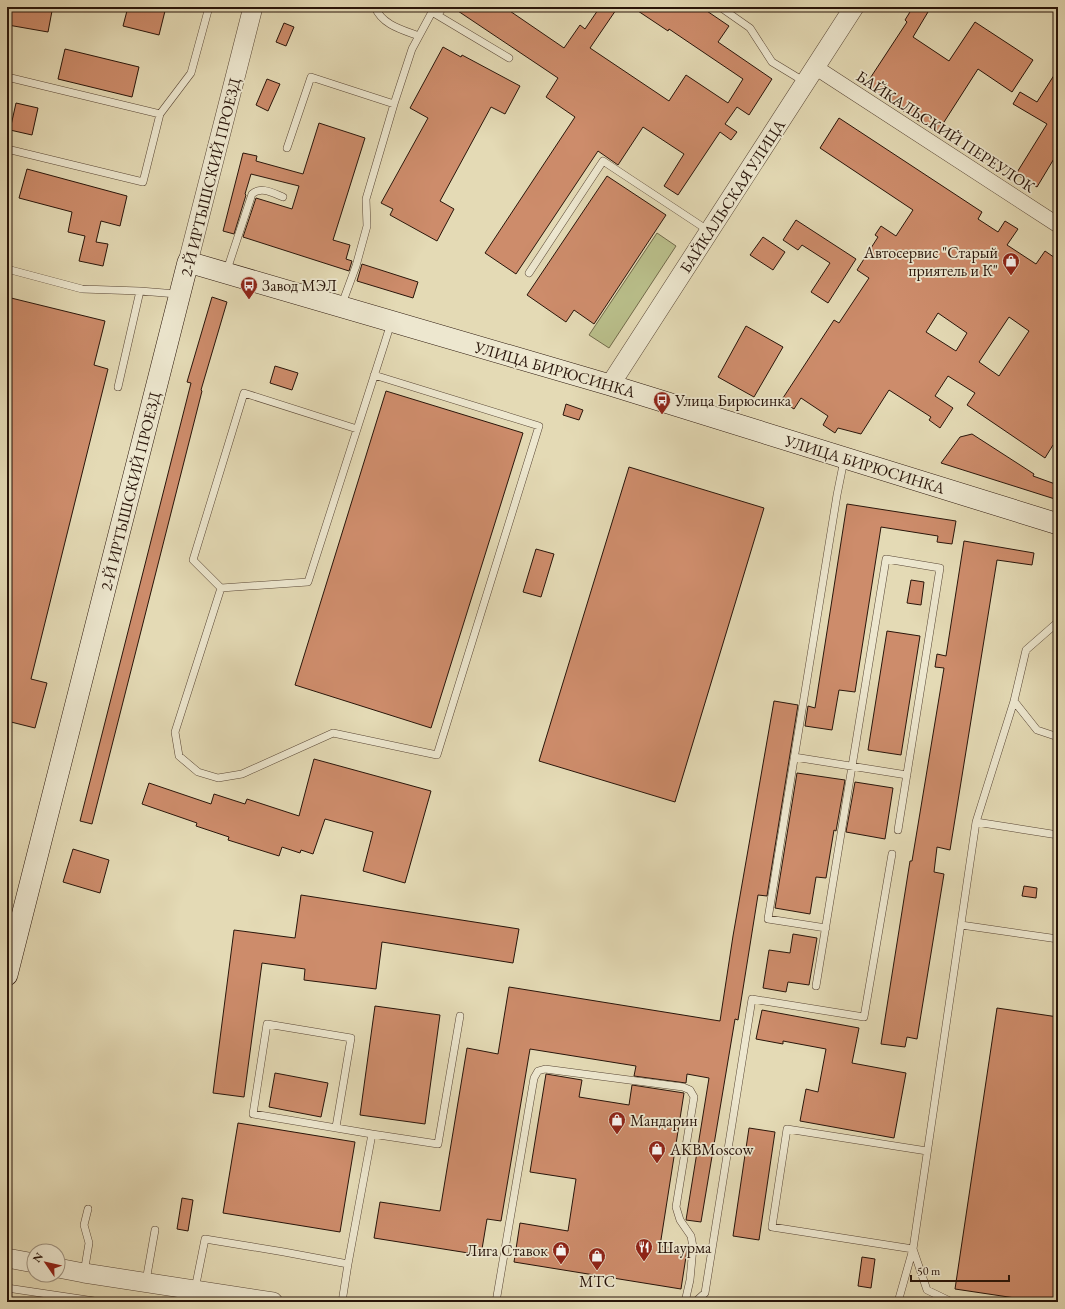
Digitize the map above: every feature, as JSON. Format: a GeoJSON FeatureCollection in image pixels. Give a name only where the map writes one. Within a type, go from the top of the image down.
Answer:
{"type":"FeatureCollection","features":[{"type":"Feature","properties":{"kind":"main road","name":"УЛИЦА БИРЮСИНКА"},"geometry":{"type":"LineString","coordinates":[[188,262],[610,385],[1058,524]]}},
{"type":"Feature","properties":{"kind":"main road","name":"2-Й ИРТЫШСКИЙ ПРОЕЗД"},"geometry":{"type":"LineString","coordinates":[[7,975],[188,262]]}},
{"type":"Feature","properties":{"kind":"street","name":"2-Й ИРТЫШСКИЙ ПРОЕЗД"},"geometry":{"type":"LineString","coordinates":[[188,262],[253,7]]}},
{"type":"Feature","properties":{"kind":"street","name":"БАЙКАЛЬСКАЯ УЛИЦА"},"geometry":{"type":"LineString","coordinates":[[610,385],[854,7]]}},
{"type":"Feature","properties":{"kind":"street","name":"БАЙКАЛЬСКИЙ ПЕРЕУЛОК"},"geometry":{"type":"LineString","coordinates":[[815,67],[1058,225]]}},
{"type":"Feature","properties":{"kind":"street"},"geometry":{"type":"LineString","coordinates":[[7,1258],[26,1262]]}},
{"type":"Feature","properties":{"kind":"street"},"geometry":{"type":"LineString","coordinates":[[66,1270],[273,1302]]}},
{"type":"Feature","properties":{"kind":"lane"},"geometry":{"type":"LineString","coordinates":[[7,149],[143,182],[160,114],[191,73],[209,7]]}},
{"type":"Feature","properties":{"kind":"lane"},"geometry":{"type":"LineString","coordinates":[[375,7],[377,12],[388,24],[419,36]]}},
{"type":"Feature","properties":{"kind":"lane"},"geometry":{"type":"LineString","coordinates":[[438,15],[443,7]]}},
{"type":"Feature","properties":{"kind":"lane"},"geometry":{"type":"LineString","coordinates":[[720,7],[750,28],[772,62],[805,83]]}},
{"type":"Feature","properties":{"kind":"lane"},"geometry":{"type":"LineString","coordinates":[[341,306],[356,266],[367,226],[366,199],[394,104],[412,49],[432,12],[509,58]]}},
{"type":"Feature","properties":{"kind":"lane"},"geometry":{"type":"LineString","coordinates":[[7,77],[160,114]]}},
{"type":"Feature","properties":{"kind":"lane"},"geometry":{"type":"LineString","coordinates":[[287,148],[311,77],[394,104]]}},
{"type":"Feature","properties":{"kind":"lane"},"geometry":{"type":"LineString","coordinates":[[529,273],[603,161],[710,231]]}},
{"type":"Feature","properties":{"kind":"lane"},"geometry":{"type":"LineString","coordinates":[[226,273],[252,194],[256,190],[262,190],[283,196]]}},
{"type":"Feature","properties":{"kind":"lane"},"geometry":{"type":"LineString","coordinates":[[7,269],[82,289],[140,290],[179,295]]}},
{"type":"Feature","properties":{"kind":"lane"},"geometry":{"type":"LineString","coordinates":[[118,387],[140,290]]}},
{"type":"Feature","properties":{"kind":"lane"},"geometry":{"type":"LineString","coordinates":[[357,429],[244,393],[194,560],[221,588],[308,582],[392,321]]}},
{"type":"Feature","properties":{"kind":"lane"},"geometry":{"type":"LineString","coordinates":[[221,588],[175,732],[179,756],[198,772],[218,778],[242,774],[333,733],[437,755],[539,426],[374,375]]}},
{"type":"Feature","properties":{"kind":"lane"},"geometry":{"type":"LineString","coordinates":[[826,928],[768,919],[844,458]]}},
{"type":"Feature","properties":{"kind":"lane"},"geometry":{"type":"LineString","coordinates":[[816,986],[886,559],[940,568],[898,830]]}},
{"type":"Feature","properties":{"kind":"lane"},"geometry":{"type":"LineString","coordinates":[[898,1302],[913,1249],[976,822],[1014,701],[1026,650],[1058,622]]}},
{"type":"Feature","properties":{"kind":"lane"},"geometry":{"type":"LineString","coordinates":[[1014,701],[1037,730],[1058,737]]}},
{"type":"Feature","properties":{"kind":"lane"},"geometry":{"type":"LineString","coordinates":[[794,757],[906,775]]}},
{"type":"Feature","properties":{"kind":"lane"},"geometry":{"type":"LineString","coordinates":[[976,822],[1058,834]]}},
{"type":"Feature","properties":{"kind":"lane"},"geometry":{"type":"LineString","coordinates":[[695,1302],[705,1293],[752,999],[864,1017],[892,854]]}},
{"type":"Feature","properties":{"kind":"lane"},"geometry":{"type":"LineString","coordinates":[[961,925],[1058,940]]}},
{"type":"Feature","properties":{"kind":"lane"},"geometry":{"type":"LineString","coordinates":[[336,1127],[351,1038],[267,1024],[252,1114],[438,1144],[460,1016]]}},
{"type":"Feature","properties":{"kind":"lane"},"geometry":{"type":"LineString","coordinates":[[496,1302],[534,1078],[538,1071],[545,1069],[682,1087],[690,1090],[694,1097],[676,1207],[680,1220],[691,1236],[693,1247],[690,1280],[685,1302]]}},
{"type":"Feature","properties":{"kind":"lane"},"geometry":{"type":"LineString","coordinates":[[913,1249],[772,1227],[787,1129],[927,1151]]}},
{"type":"Feature","properties":{"kind":"lane"},"geometry":{"type":"LineString","coordinates":[[342,1302],[372,1134]]}},
{"type":"Feature","properties":{"kind":"lane"},"geometry":{"type":"LineString","coordinates":[[84,1273],[89,1243],[84,1225],[88,1209]]}},
{"type":"Feature","properties":{"kind":"lane"},"geometry":{"type":"LineString","coordinates":[[146,1282],[155,1230]]}},
{"type":"Feature","properties":{"kind":"lane"},"geometry":{"type":"LineString","coordinates":[[195,1290],[205,1239],[348,1264]]}},
{"type":"Feature","properties":{"kind":"lane"},"geometry":{"type":"LineString","coordinates":[[913,1249],[927,1290],[952,1302]]}},
{"type":"Feature","properties":{"kind":"lane"},"geometry":{"type":"LineString","coordinates":[[7,1288],[101,1302]]}},
{"type":"Feature","properties":{"kind":"green space"},"geometry":{"type":"Polygon","coordinates":[[[657,233],[676,246],[609,348],[589,335],[657,233]]]}},
{"type":"Feature","properties":{"kind":"building"},"geometry":{"type":"Polygon","coordinates":[[[12,7],[31,7],[52,11],[48,32],[8,25],[12,7]]]}},
{"type":"Feature","properties":{"kind":"building"},"geometry":{"type":"Polygon","coordinates":[[[128,7],[166,7],[159,35],[123,26],[128,7]]]}},
{"type":"Feature","properties":{"kind":"building"},"geometry":{"type":"Polygon","coordinates":[[[452,7],[504,7],[564,48],[580,25],[585,29],[600,7],[618,7],[590,48],[669,101],[686,75],[728,103],[743,79],[669,29],[668,31],[632,7],[701,7],[729,26],[718,42],[772,79],[749,115],[737,107],[725,124],[737,132],[731,140],[720,132],[678,195],[664,186],[684,154],[643,127],[618,165],[598,151],[516,274],[485,253],[575,117],[546,97],[558,78],[452,7]]]}},
{"type":"Feature","properties":{"kind":"building"},"geometry":{"type":"Polygon","coordinates":[[[913,7],[920,7],[928,12],[913,37],[949,61],[975,22],[1033,60],[1012,92],[978,69],[937,133],[865,86],[907,22],[905,20],[913,7]]]}},
{"type":"Feature","properties":{"kind":"building"},"geometry":{"type":"Polygon","coordinates":[[[284,23],[294,27],[286,46],[276,42],[284,23]]]}},
{"type":"Feature","properties":{"kind":"building"},"geometry":{"type":"Polygon","coordinates":[[[443,47],[461,57],[462,55],[520,86],[505,114],[491,107],[440,201],[454,209],[437,241],[390,215],[393,209],[381,203],[428,118],[410,108],[443,47]]]}},
{"type":"Feature","properties":{"kind":"building"},"geometry":{"type":"Polygon","coordinates":[[[65,49],[139,67],[132,97],[58,79],[65,49]]]}},
{"type":"Feature","properties":{"kind":"building"},"geometry":{"type":"Polygon","coordinates":[[[1058,69],[1058,152],[1037,187],[1016,174],[1047,124],[1013,104],[1020,92],[1037,102],[1058,69]]]}},
{"type":"Feature","properties":{"kind":"building"},"geometry":{"type":"Polygon","coordinates":[[[267,79],[280,84],[268,111],[256,105],[267,79]]]}},
{"type":"Feature","properties":{"kind":"building"},"geometry":{"type":"Polygon","coordinates":[[[16,103],[38,108],[32,135],[10,130],[16,103]]]}},
{"type":"Feature","properties":{"kind":"building"},"geometry":{"type":"Polygon","coordinates":[[[839,118],[982,212],[978,219],[998,232],[1005,221],[1018,229],[1007,245],[1036,264],[1045,251],[1058,260],[1058,449],[1053,445],[1045,458],[967,405],[975,393],[948,376],[935,396],[953,408],[940,428],[929,420],[931,417],[889,390],[861,434],[838,428],[835,433],[823,425],[828,416],[801,398],[794,409],[781,401],[834,320],[839,323],[869,278],[857,270],[878,237],[875,235],[881,226],[896,236],[913,210],[820,148],[839,118]],[[938,313],[926,332],[956,351],[967,333],[938,313]],[[1009,317],[979,362],[999,376],[1029,331],[1009,317]]]}},
{"type":"Feature","properties":{"kind":"building"},"geometry":{"type":"Polygon","coordinates":[[[319,123],[365,138],[333,240],[350,245],[346,259],[352,261],[349,271],[243,237],[256,198],[292,209],[299,186],[251,174],[234,234],[223,231],[243,153],[257,156],[256,161],[303,174],[319,123]]]}},
{"type":"Feature","properties":{"kind":"building"},"geometry":{"type":"Polygon","coordinates":[[[27,169],[127,196],[120,226],[101,221],[96,242],[108,244],[103,266],[79,261],[85,236],[68,232],[72,212],[19,198],[27,169]]]}},
{"type":"Feature","properties":{"kind":"building"},"geometry":{"type":"Polygon","coordinates":[[[607,176],[666,215],[594,324],[574,310],[566,322],[527,295],[607,176]]]}},
{"type":"Feature","properties":{"kind":"building"},"geometry":{"type":"Polygon","coordinates":[[[796,220],[856,259],[828,303],[811,292],[830,263],[802,245],[798,250],[783,240],[796,220]]]}},
{"type":"Feature","properties":{"kind":"building"},"geometry":{"type":"Polygon","coordinates":[[[763,237],[785,252],[773,270],[750,255],[763,237]]]}},
{"type":"Feature","properties":{"kind":"building"},"geometry":{"type":"Polygon","coordinates":[[[362,264],[418,282],[413,298],[357,281],[362,264]]]}},
{"type":"Feature","properties":{"kind":"building"},"geometry":{"type":"Polygon","coordinates":[[[7,297],[105,321],[94,365],[108,369],[31,679],[47,683],[35,728],[7,721],[7,297]]]}},
{"type":"Feature","properties":{"kind":"building"},"geometry":{"type":"Polygon","coordinates":[[[212,297],[227,302],[201,390],[202,391],[92,824],[80,821],[191,383],[187,382],[212,297]]]}},
{"type":"Feature","properties":{"kind":"building"},"geometry":{"type":"Polygon","coordinates":[[[746,326],[783,347],[754,397],[718,377],[746,326]]]}},
{"type":"Feature","properties":{"kind":"building"},"geometry":{"type":"Polygon","coordinates":[[[275,366],[298,373],[292,390],[270,383],[275,366]]]}},
{"type":"Feature","properties":{"kind":"building"},"geometry":{"type":"Polygon","coordinates":[[[386,391],[523,433],[431,728],[295,685],[386,391]]]}},
{"type":"Feature","properties":{"kind":"building"},"geometry":{"type":"Polygon","coordinates":[[[566,404],[583,410],[579,420],[563,415],[566,404]]]}},
{"type":"Feature","properties":{"kind":"building"},"geometry":{"type":"Polygon","coordinates":[[[972,434],[1034,474],[1033,476],[1058,485],[1058,500],[941,463],[960,437],[972,434]]]}},
{"type":"Feature","properties":{"kind":"building"},"geometry":{"type":"Polygon","coordinates":[[[629,467],[764,508],[675,802],[539,761],[629,467]]]}},
{"type":"Feature","properties":{"kind":"building"},"geometry":{"type":"Polygon","coordinates":[[[847,504],[956,521],[952,544],[937,542],[938,536],[881,527],[855,692],[839,690],[832,730],[805,726],[808,706],[815,708],[847,504]]]}},
{"type":"Feature","properties":{"kind":"building"},"geometry":{"type":"Polygon","coordinates":[[[964,541],[1034,553],[1032,565],[997,560],[950,850],[937,847],[934,872],[944,874],[917,1039],[907,1037],[905,1047],[881,1044],[910,861],[912,861],[944,668],[935,667],[937,654],[946,656],[964,541]]]}},
{"type":"Feature","properties":{"kind":"building"},"geometry":{"type":"Polygon","coordinates":[[[536,549],[554,554],[541,597],[523,592],[536,549]]]}},
{"type":"Feature","properties":{"kind":"building"},"geometry":{"type":"Polygon","coordinates":[[[911,580],[924,582],[921,605],[907,603],[911,580]]]}},
{"type":"Feature","properties":{"kind":"building"},"geometry":{"type":"Polygon","coordinates":[[[887,631],[920,636],[901,755],[868,750],[887,631]]]}},
{"type":"Feature","properties":{"kind":"building"},"geometry":{"type":"Polygon","coordinates":[[[774,701],[798,705],[767,896],[758,895],[738,1020],[735,1019],[701,1222],[686,1220],[709,1078],[687,1074],[686,1083],[634,1076],[636,1066],[530,1049],[501,1221],[487,1219],[481,1255],[374,1238],[380,1202],[440,1211],[467,1048],[498,1054],[509,987],[720,1021],[733,936],[774,701]]]}},
{"type":"Feature","properties":{"kind":"building"},"geometry":{"type":"Polygon","coordinates":[[[314,759],[431,791],[405,883],[363,871],[373,832],[325,819],[313,854],[301,850],[300,853],[282,847],[279,856],[228,840],[229,837],[196,826],[197,823],[142,804],[149,783],[211,804],[214,794],[245,804],[247,799],[299,816],[314,759]]]}},
{"type":"Feature","properties":{"kind":"building"},"geometry":{"type":"Polygon","coordinates":[[[797,773],[845,780],[836,831],[834,830],[826,878],[816,877],[810,914],[775,908],[797,773]]]}},
{"type":"Feature","properties":{"kind":"building"},"geometry":{"type":"Polygon","coordinates":[[[855,782],[893,788],[885,839],[846,832],[855,782]]]}},
{"type":"Feature","properties":{"kind":"building"},"geometry":{"type":"Polygon","coordinates":[[[73,849],[109,860],[100,893],[63,882],[73,849]]]}},
{"type":"Feature","properties":{"kind":"building"},"geometry":{"type":"Polygon","coordinates":[[[1024,886],[1037,888],[1036,898],[1022,896],[1024,886]]]}},
{"type":"Feature","properties":{"kind":"building"},"geometry":{"type":"Polygon","coordinates":[[[301,895],[519,929],[513,963],[382,942],[376,989],[304,980],[305,969],[262,963],[244,1097],[213,1093],[234,930],[295,938],[301,895]]]}},
{"type":"Feature","properties":{"kind":"building"},"geometry":{"type":"Polygon","coordinates":[[[793,934],[817,938],[809,985],[788,982],[786,992],[763,988],[769,950],[790,953],[793,934]]]}},
{"type":"Feature","properties":{"kind":"building"},"geometry":{"type":"Polygon","coordinates":[[[375,1006],[440,1015],[425,1124],[360,1115],[375,1006]]]}},
{"type":"Feature","properties":{"kind":"building"},"geometry":{"type":"Polygon","coordinates":[[[997,1008],[1058,1017],[1058,1302],[1042,1302],[955,1289],[997,1008]]]}},
{"type":"Feature","properties":{"kind":"building"},"geometry":{"type":"Polygon","coordinates":[[[762,1010],[859,1028],[852,1063],[906,1073],[894,1138],[800,1121],[806,1089],[818,1092],[826,1049],[783,1041],[783,1044],[756,1039],[762,1010]]]}},
{"type":"Feature","properties":{"kind":"building"},"geometry":{"type":"Polygon","coordinates":[[[275,1073],[328,1083],[321,1117],[269,1107],[275,1073]]]}},
{"type":"Feature","properties":{"kind":"building"},"geometry":{"type":"Polygon","coordinates":[[[546,1074],[582,1080],[579,1097],[629,1105],[632,1085],[684,1093],[660,1246],[687,1250],[681,1289],[514,1262],[520,1223],[568,1231],[576,1179],[530,1172],[546,1074]]]}},
{"type":"Feature","properties":{"kind":"building"},"geometry":{"type":"Polygon","coordinates":[[[238,1123],[355,1142],[340,1232],[223,1213],[238,1123]]]}},
{"type":"Feature","properties":{"kind":"building"},"geometry":{"type":"Polygon","coordinates":[[[749,1128],[775,1132],[759,1240],[733,1236],[749,1128]]]}},
{"type":"Feature","properties":{"kind":"building"},"geometry":{"type":"Polygon","coordinates":[[[182,1198],[193,1200],[188,1231],[177,1229],[182,1198]]]}},
{"type":"Feature","properties":{"kind":"building"},"geometry":{"type":"Polygon","coordinates":[[[862,1257],[875,1259],[871,1288],[858,1286],[862,1257]]]}},
{"type":"Feature","properties":{"kind":"place","name":"Автосервис \"Старый приятель и К\""},"geometry":{"type":"Point","coordinates":[1011,276]}},
{"type":"Feature","properties":{"kind":"place","name":"Завод МЭЛ"},"geometry":{"type":"Point","coordinates":[249,300]}},
{"type":"Feature","properties":{"kind":"place","name":"Улица Бирюсинка"},"geometry":{"type":"Point","coordinates":[662,415]}},
{"type":"Feature","properties":{"kind":"place","name":"Мандарин"},"geometry":{"type":"Point","coordinates":[617,1135]}},
{"type":"Feature","properties":{"kind":"place","name":"AKBMoscow"},"geometry":{"type":"Point","coordinates":[657,1164]}},
{"type":"Feature","properties":{"kind":"place","name":"Шаурма"},"geometry":{"type":"Point","coordinates":[644,1262]}},
{"type":"Feature","properties":{"kind":"place","name":"Лига Ставок"},"geometry":{"type":"Point","coordinates":[561,1265]}},
{"type":"Feature","properties":{"kind":"place","name":"МТС"},"geometry":{"type":"Point","coordinates":[597,1271]}}]}
